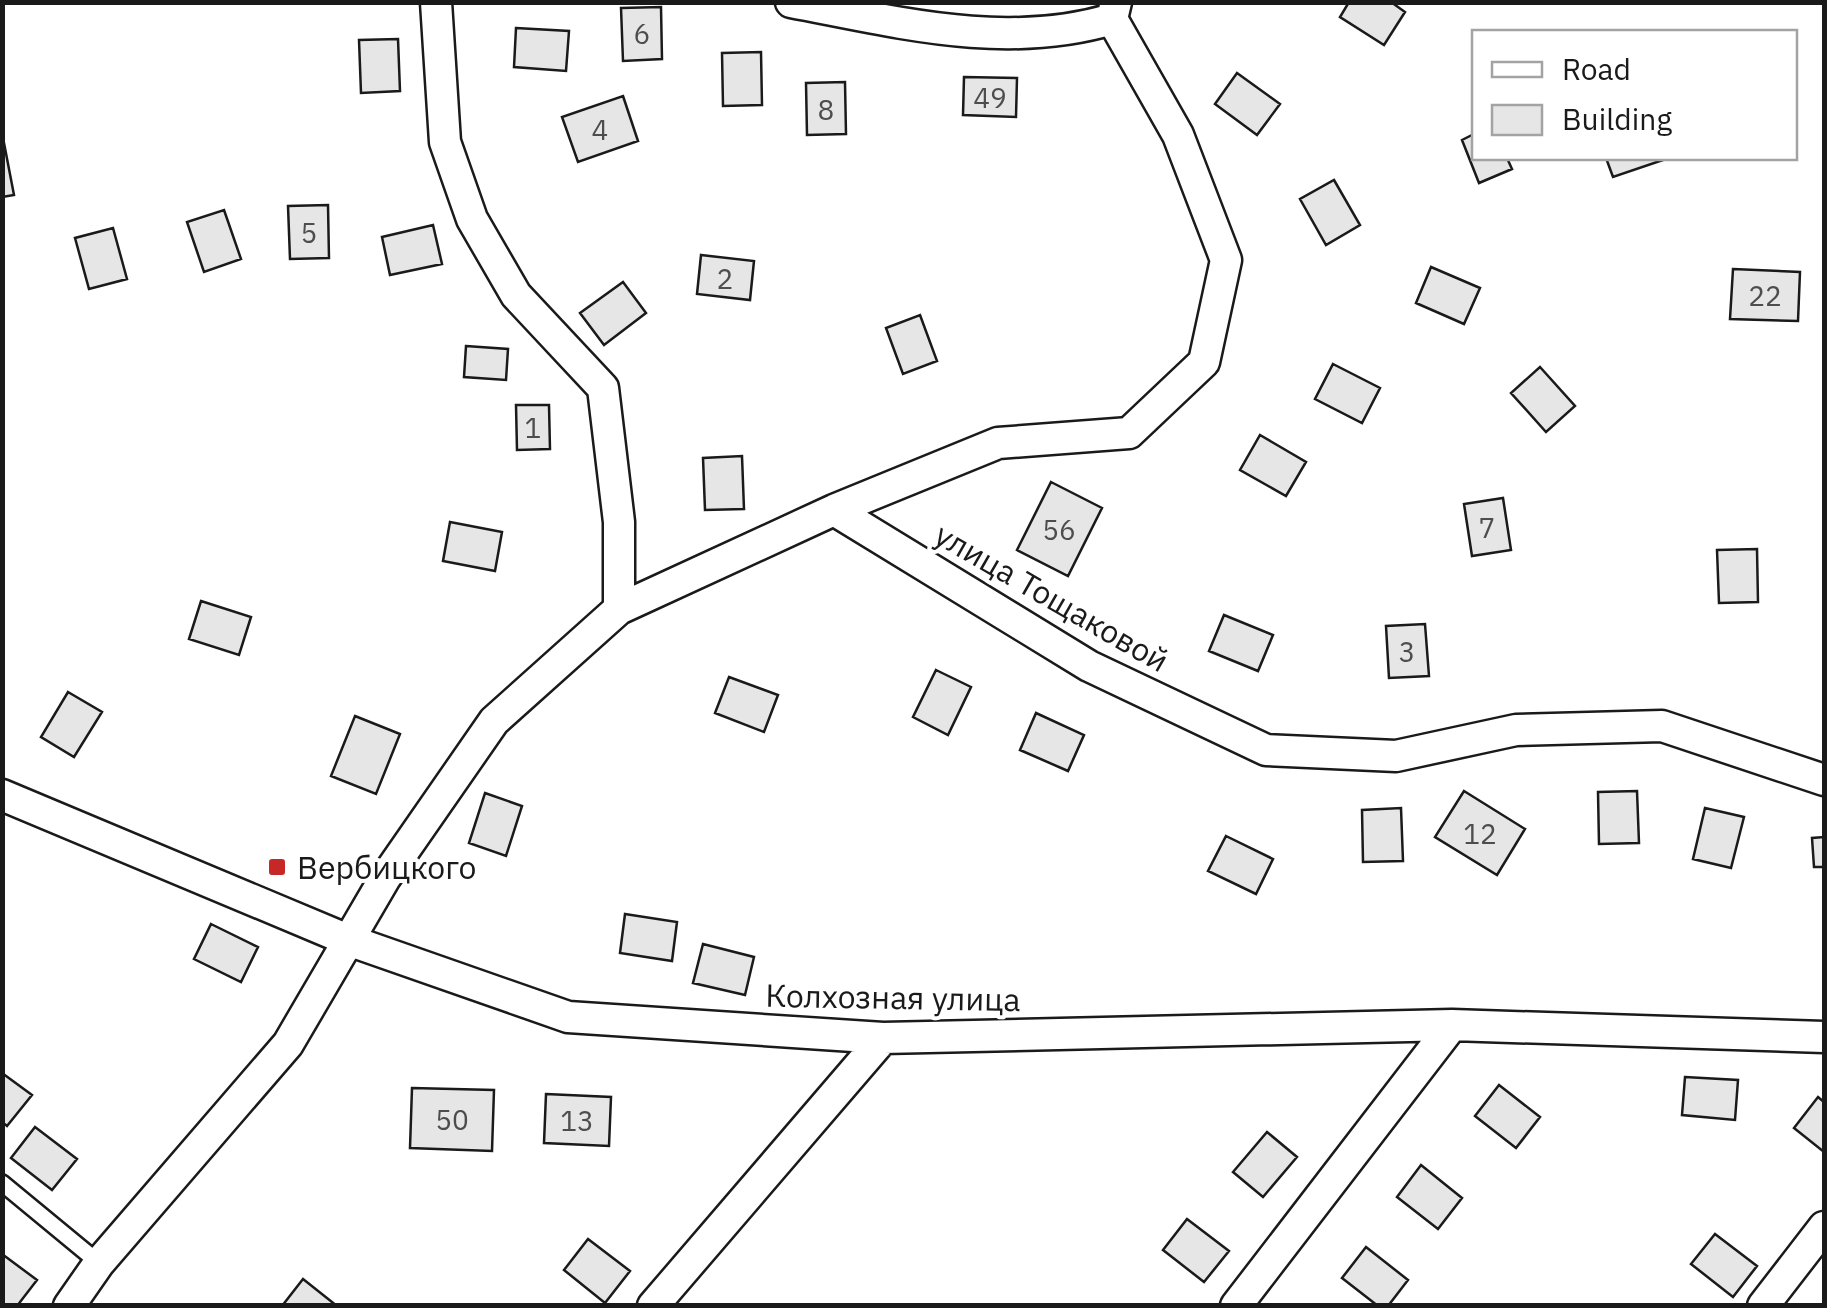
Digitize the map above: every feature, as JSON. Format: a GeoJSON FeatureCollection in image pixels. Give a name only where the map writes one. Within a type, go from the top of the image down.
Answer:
{"type":"FeatureCollection","features":[{"type":"Feature","properties":{"kind":"street"},"geometry":{"type":"LineString","coordinates":[[436,2],[445,142],[472,219],[516,295],[603,388],[619,522],[619,609]]}},
{"type":"Feature","properties":{"kind":"street"},"geometry":{"type":"LineString","coordinates":[[69,1306],[99,1262],[288,1044],[384,878],[494,721],[619,609],[834,510],[998,442],[1130,432],[1204,362],[1226,260],[1178,135],[1114,11],[1069,32],[953,32],[791,2]]}},
{"type":"Feature","properties":{"kind":"street","name":"улица Тощаковой"},"geometry":{"type":"LineString","coordinates":[[834,510],[1089,666],[1266,750],[1396,756],[1516,730],[1662,726],[1824,780]]}},
{"type":"Feature","properties":{"kind":"street","name":"Колхозная улица"},"geometry":{"type":"LineString","coordinates":[[2,795],[348,940],[568,1017],[883,1038],[1452,1025],[1824,1037]]}},
{"type":"Feature","properties":{"kind":"street"},"geometry":{"type":"LineString","coordinates":[[1236,1306],[1452,1025]]}},
{"type":"Feature","properties":{"kind":"street"},"geometry":{"type":"LineString","coordinates":[[653,1306],[883,1038]]}},
{"type":"Feature","properties":{"kind":"street"},"geometry":{"type":"LineString","coordinates":[[1763,1306],[1824,1228]]}},
{"type":"Feature","properties":{"kind":"lane"},"geometry":{"type":"LineString","coordinates":[[2,1183],[99,1262]]}},
{"type":"Feature","properties":{"kind":"building"},"geometry":{"type":"Polygon","coordinates":[[[1349,2],[1391,2],[1405,12],[1384,45],[1340,17],[1349,2]]]}},
{"type":"Feature","properties":{"kind":"building"},"geometry":{"type":"Polygon","coordinates":[[[661,7],[662,59],[623,61],[621,8],[661,7]]]}},
{"type":"Feature","properties":{"kind":"building"},"geometry":{"type":"Polygon","coordinates":[[[516,28],[569,31],[566,71],[514,67],[516,28]]]}},
{"type":"Feature","properties":{"kind":"building"},"geometry":{"type":"Polygon","coordinates":[[[398,39],[400,91],[361,93],[359,40],[398,39]]]}},
{"type":"Feature","properties":{"kind":"building"},"geometry":{"type":"Polygon","coordinates":[[[761,52],[762,105],[723,106],[722,53],[761,52]]]}},
{"type":"Feature","properties":{"kind":"building"},"geometry":{"type":"Polygon","coordinates":[[[1237,73],[1280,104],[1257,135],[1215,104],[1237,73]]]}},
{"type":"Feature","properties":{"kind":"building"},"geometry":{"type":"Polygon","coordinates":[[[964,77],[1017,78],[1016,117],[963,115],[964,77]]]}},
{"type":"Feature","properties":{"kind":"building"},"geometry":{"type":"Polygon","coordinates":[[[845,82],[846,134],[807,135],[806,83],[845,82]]]}},
{"type":"Feature","properties":{"kind":"building"},"geometry":{"type":"Polygon","coordinates":[[[623,96],[638,141],[578,162],[562,117],[623,96]]]}},
{"type":"Feature","properties":{"kind":"building"},"geometry":{"type":"Polygon","coordinates":[[[1472,135],[1472,160],[1508,160],[1512,169],[1479,183],[1462,140],[1472,135]]]}},
{"type":"Feature","properties":{"kind":"building"},"geometry":{"type":"Polygon","coordinates":[[[2,144],[14,195],[2,197],[2,144]]]}},
{"type":"Feature","properties":{"kind":"building"},"geometry":{"type":"Polygon","coordinates":[[[1607,160],[1663,160],[1613,177],[1607,160]]]}},
{"type":"Feature","properties":{"kind":"building"},"geometry":{"type":"Polygon","coordinates":[[[1334,180],[1360,225],[1326,245],[1300,199],[1334,180]]]}},
{"type":"Feature","properties":{"kind":"building"},"geometry":{"type":"Polygon","coordinates":[[[328,205],[329,258],[290,259],[288,206],[328,205]]]}},
{"type":"Feature","properties":{"kind":"building"},"geometry":{"type":"Polygon","coordinates":[[[224,210],[241,259],[204,272],[187,222],[224,210]]]}},
{"type":"Feature","properties":{"kind":"building"},"geometry":{"type":"Polygon","coordinates":[[[433,225],[442,264],[390,275],[382,237],[433,225]]]}},
{"type":"Feature","properties":{"kind":"building"},"geometry":{"type":"Polygon","coordinates":[[[113,228],[127,279],[89,289],[75,238],[113,228]]]}},
{"type":"Feature","properties":{"kind":"building"},"geometry":{"type":"Polygon","coordinates":[[[701,255],[754,261],[750,300],[697,294],[701,255]]]}},
{"type":"Feature","properties":{"kind":"building"},"geometry":{"type":"Polygon","coordinates":[[[1431,267],[1480,288],[1464,324],[1416,303],[1431,267]]]}},
{"type":"Feature","properties":{"kind":"building"},"geometry":{"type":"Polygon","coordinates":[[[1733,269],[1800,272],[1798,321],[1730,319],[1733,269]]]}},
{"type":"Feature","properties":{"kind":"building"},"geometry":{"type":"Polygon","coordinates":[[[623,282],[646,313],[604,345],[580,313],[623,282]]]}},
{"type":"Feature","properties":{"kind":"building"},"geometry":{"type":"Polygon","coordinates":[[[920,315],[937,361],[903,374],[886,328],[920,315]]]}},
{"type":"Feature","properties":{"kind":"building"},"geometry":{"type":"Polygon","coordinates":[[[466,346],[508,349],[506,380],[464,377],[466,346]]]}},
{"type":"Feature","properties":{"kind":"building"},"geometry":{"type":"Polygon","coordinates":[[[1333,364],[1380,388],[1362,423],[1315,399],[1333,364]]]}},
{"type":"Feature","properties":{"kind":"building"},"geometry":{"type":"Polygon","coordinates":[[[1540,367],[1575,406],[1546,432],[1511,393],[1540,367]]]}},
{"type":"Feature","properties":{"kind":"building"},"geometry":{"type":"Polygon","coordinates":[[[516,405],[549,405],[550,449],[517,450],[516,405]]]}},
{"type":"Feature","properties":{"kind":"building"},"geometry":{"type":"Polygon","coordinates":[[[1260,435],[1306,462],[1286,496],[1240,470],[1260,435]]]}},
{"type":"Feature","properties":{"kind":"building"},"geometry":{"type":"Polygon","coordinates":[[[742,456],[744,509],[705,510],[703,458],[742,456]]]}},
{"type":"Feature","properties":{"kind":"building"},"geometry":{"type":"Polygon","coordinates":[[[1051,482],[1102,508],[1068,576],[1017,550],[1051,482]]]}},
{"type":"Feature","properties":{"kind":"building"},"geometry":{"type":"Polygon","coordinates":[[[1503,498],[1511,550],[1472,556],[1464,504],[1503,498]]]}},
{"type":"Feature","properties":{"kind":"building"},"geometry":{"type":"Polygon","coordinates":[[[450,522],[502,532],[495,571],[443,561],[450,522]]]}},
{"type":"Feature","properties":{"kind":"building"},"geometry":{"type":"Polygon","coordinates":[[[1757,549],[1758,602],[1719,603],[1717,550],[1757,549]]]}},
{"type":"Feature","properties":{"kind":"building"},"geometry":{"type":"Polygon","coordinates":[[[201,601],[251,617],[239,655],[189,639],[201,601]]]}},
{"type":"Feature","properties":{"kind":"building"},"geometry":{"type":"Polygon","coordinates":[[[1224,615],[1273,635],[1258,671],[1209,651],[1224,615]]]}},
{"type":"Feature","properties":{"kind":"building"},"geometry":{"type":"Polygon","coordinates":[[[1425,624],[1429,676],[1389,678],[1386,626],[1425,624]]]}},
{"type":"Feature","properties":{"kind":"building"},"geometry":{"type":"Polygon","coordinates":[[[936,670],[971,687],[948,735],[913,717],[936,670]]]}},
{"type":"Feature","properties":{"kind":"building"},"geometry":{"type":"Polygon","coordinates":[[[729,677],[778,695],[764,732],[715,713],[729,677]]]}},
{"type":"Feature","properties":{"kind":"building"},"geometry":{"type":"Polygon","coordinates":[[[68,692],[102,712],[74,757],[41,737],[68,692]]]}},
{"type":"Feature","properties":{"kind":"building"},"geometry":{"type":"Polygon","coordinates":[[[1036,713],[1084,735],[1068,771],[1020,750],[1036,713]]]}},
{"type":"Feature","properties":{"kind":"building"},"geometry":{"type":"Polygon","coordinates":[[[355,716],[400,734],[376,794],[331,776],[355,716]]]}},
{"type":"Feature","properties":{"kind":"building"},"geometry":{"type":"Polygon","coordinates":[[[1464,791],[1525,829],[1497,875],[1435,837],[1464,791]]]}},
{"type":"Feature","properties":{"kind":"building"},"geometry":{"type":"Polygon","coordinates":[[[1637,791],[1639,843],[1599,844],[1598,792],[1637,791]]]}},
{"type":"Feature","properties":{"kind":"building"},"geometry":{"type":"Polygon","coordinates":[[[485,793],[522,806],[506,856],[469,843],[485,793]]]}},
{"type":"Feature","properties":{"kind":"building"},"geometry":{"type":"Polygon","coordinates":[[[1401,808],[1403,861],[1363,862],[1362,810],[1401,808]]]}},
{"type":"Feature","properties":{"kind":"building"},"geometry":{"type":"Polygon","coordinates":[[[1705,808],[1744,817],[1731,868],[1693,859],[1705,808]]]}},
{"type":"Feature","properties":{"kind":"building"},"geometry":{"type":"Polygon","coordinates":[[[1226,836],[1273,859],[1256,894],[1208,871],[1226,836]]]}},
{"type":"Feature","properties":{"kind":"building"},"geometry":{"type":"Polygon","coordinates":[[[1824,837],[1824,867],[1814,867],[1812,838],[1824,837]]]}},
{"type":"Feature","properties":{"kind":"building"},"geometry":{"type":"Polygon","coordinates":[[[625,914],[677,922],[672,961],[620,953],[625,914]]]}},
{"type":"Feature","properties":{"kind":"building"},"geometry":{"type":"Polygon","coordinates":[[[211,924],[258,947],[241,982],[194,959],[211,924]]]}},
{"type":"Feature","properties":{"kind":"building"},"geometry":{"type":"Polygon","coordinates":[[[703,944],[754,957],[745,995],[693,983],[703,944]]]}},
{"type":"Feature","properties":{"kind":"building"},"geometry":{"type":"Polygon","coordinates":[[[2,1073],[32,1095],[7,1126],[2,1122],[2,1073]]]}},
{"type":"Feature","properties":{"kind":"building"},"geometry":{"type":"Polygon","coordinates":[[[1685,1077],[1738,1080],[1735,1120],[1682,1115],[1685,1077]]]}},
{"type":"Feature","properties":{"kind":"building"},"geometry":{"type":"Polygon","coordinates":[[[1499,1085],[1540,1117],[1516,1148],[1475,1116],[1499,1085]]]}},
{"type":"Feature","properties":{"kind":"building"},"geometry":{"type":"Polygon","coordinates":[[[412,1088],[494,1090],[492,1151],[410,1148],[412,1088]]]}},
{"type":"Feature","properties":{"kind":"building"},"geometry":{"type":"Polygon","coordinates":[[[546,1094],[611,1097],[609,1146],[544,1143],[546,1094]]]}},
{"type":"Feature","properties":{"kind":"building"},"geometry":{"type":"Polygon","coordinates":[[[1818,1097],[1824,1102],[1824,1152],[1794,1128],[1818,1097]]]}},
{"type":"Feature","properties":{"kind":"building"},"geometry":{"type":"Polygon","coordinates":[[[35,1127],[77,1159],[52,1190],[11,1158],[35,1127]]]}},
{"type":"Feature","properties":{"kind":"building"},"geometry":{"type":"Polygon","coordinates":[[[1267,1132],[1297,1157],[1263,1197],[1233,1172],[1267,1132]]]}},
{"type":"Feature","properties":{"kind":"building"},"geometry":{"type":"Polygon","coordinates":[[[1421,1165],[1462,1198],[1438,1229],[1397,1197],[1421,1165]]]}},
{"type":"Feature","properties":{"kind":"building"},"geometry":{"type":"Polygon","coordinates":[[[1187,1219],[1229,1251],[1204,1282],[1163,1250],[1187,1219]]]}},
{"type":"Feature","properties":{"kind":"building"},"geometry":{"type":"Polygon","coordinates":[[[1715,1234],[1757,1266],[1733,1297],[1691,1264],[1715,1234]]]}},
{"type":"Feature","properties":{"kind":"building"},"geometry":{"type":"Polygon","coordinates":[[[588,1239],[630,1271],[605,1303],[564,1270],[588,1239]]]}},
{"type":"Feature","properties":{"kind":"building"},"geometry":{"type":"Polygon","coordinates":[[[1366,1247],[1408,1280],[1388,1306],[1378,1306],[1342,1278],[1366,1247]]]}},
{"type":"Feature","properties":{"kind":"building"},"geometry":{"type":"Polygon","coordinates":[[[2,1254],[37,1280],[17,1306],[2,1304],[2,1254]]]}},
{"type":"Feature","properties":{"kind":"building"},"geometry":{"type":"Polygon","coordinates":[[[303,1279],[337,1306],[282,1306],[303,1279]]]}},
{"type":"Feature","properties":{"kind":"place","name":"Вербицкого"},"geometry":{"type":"Point","coordinates":[277,867]}}]}
